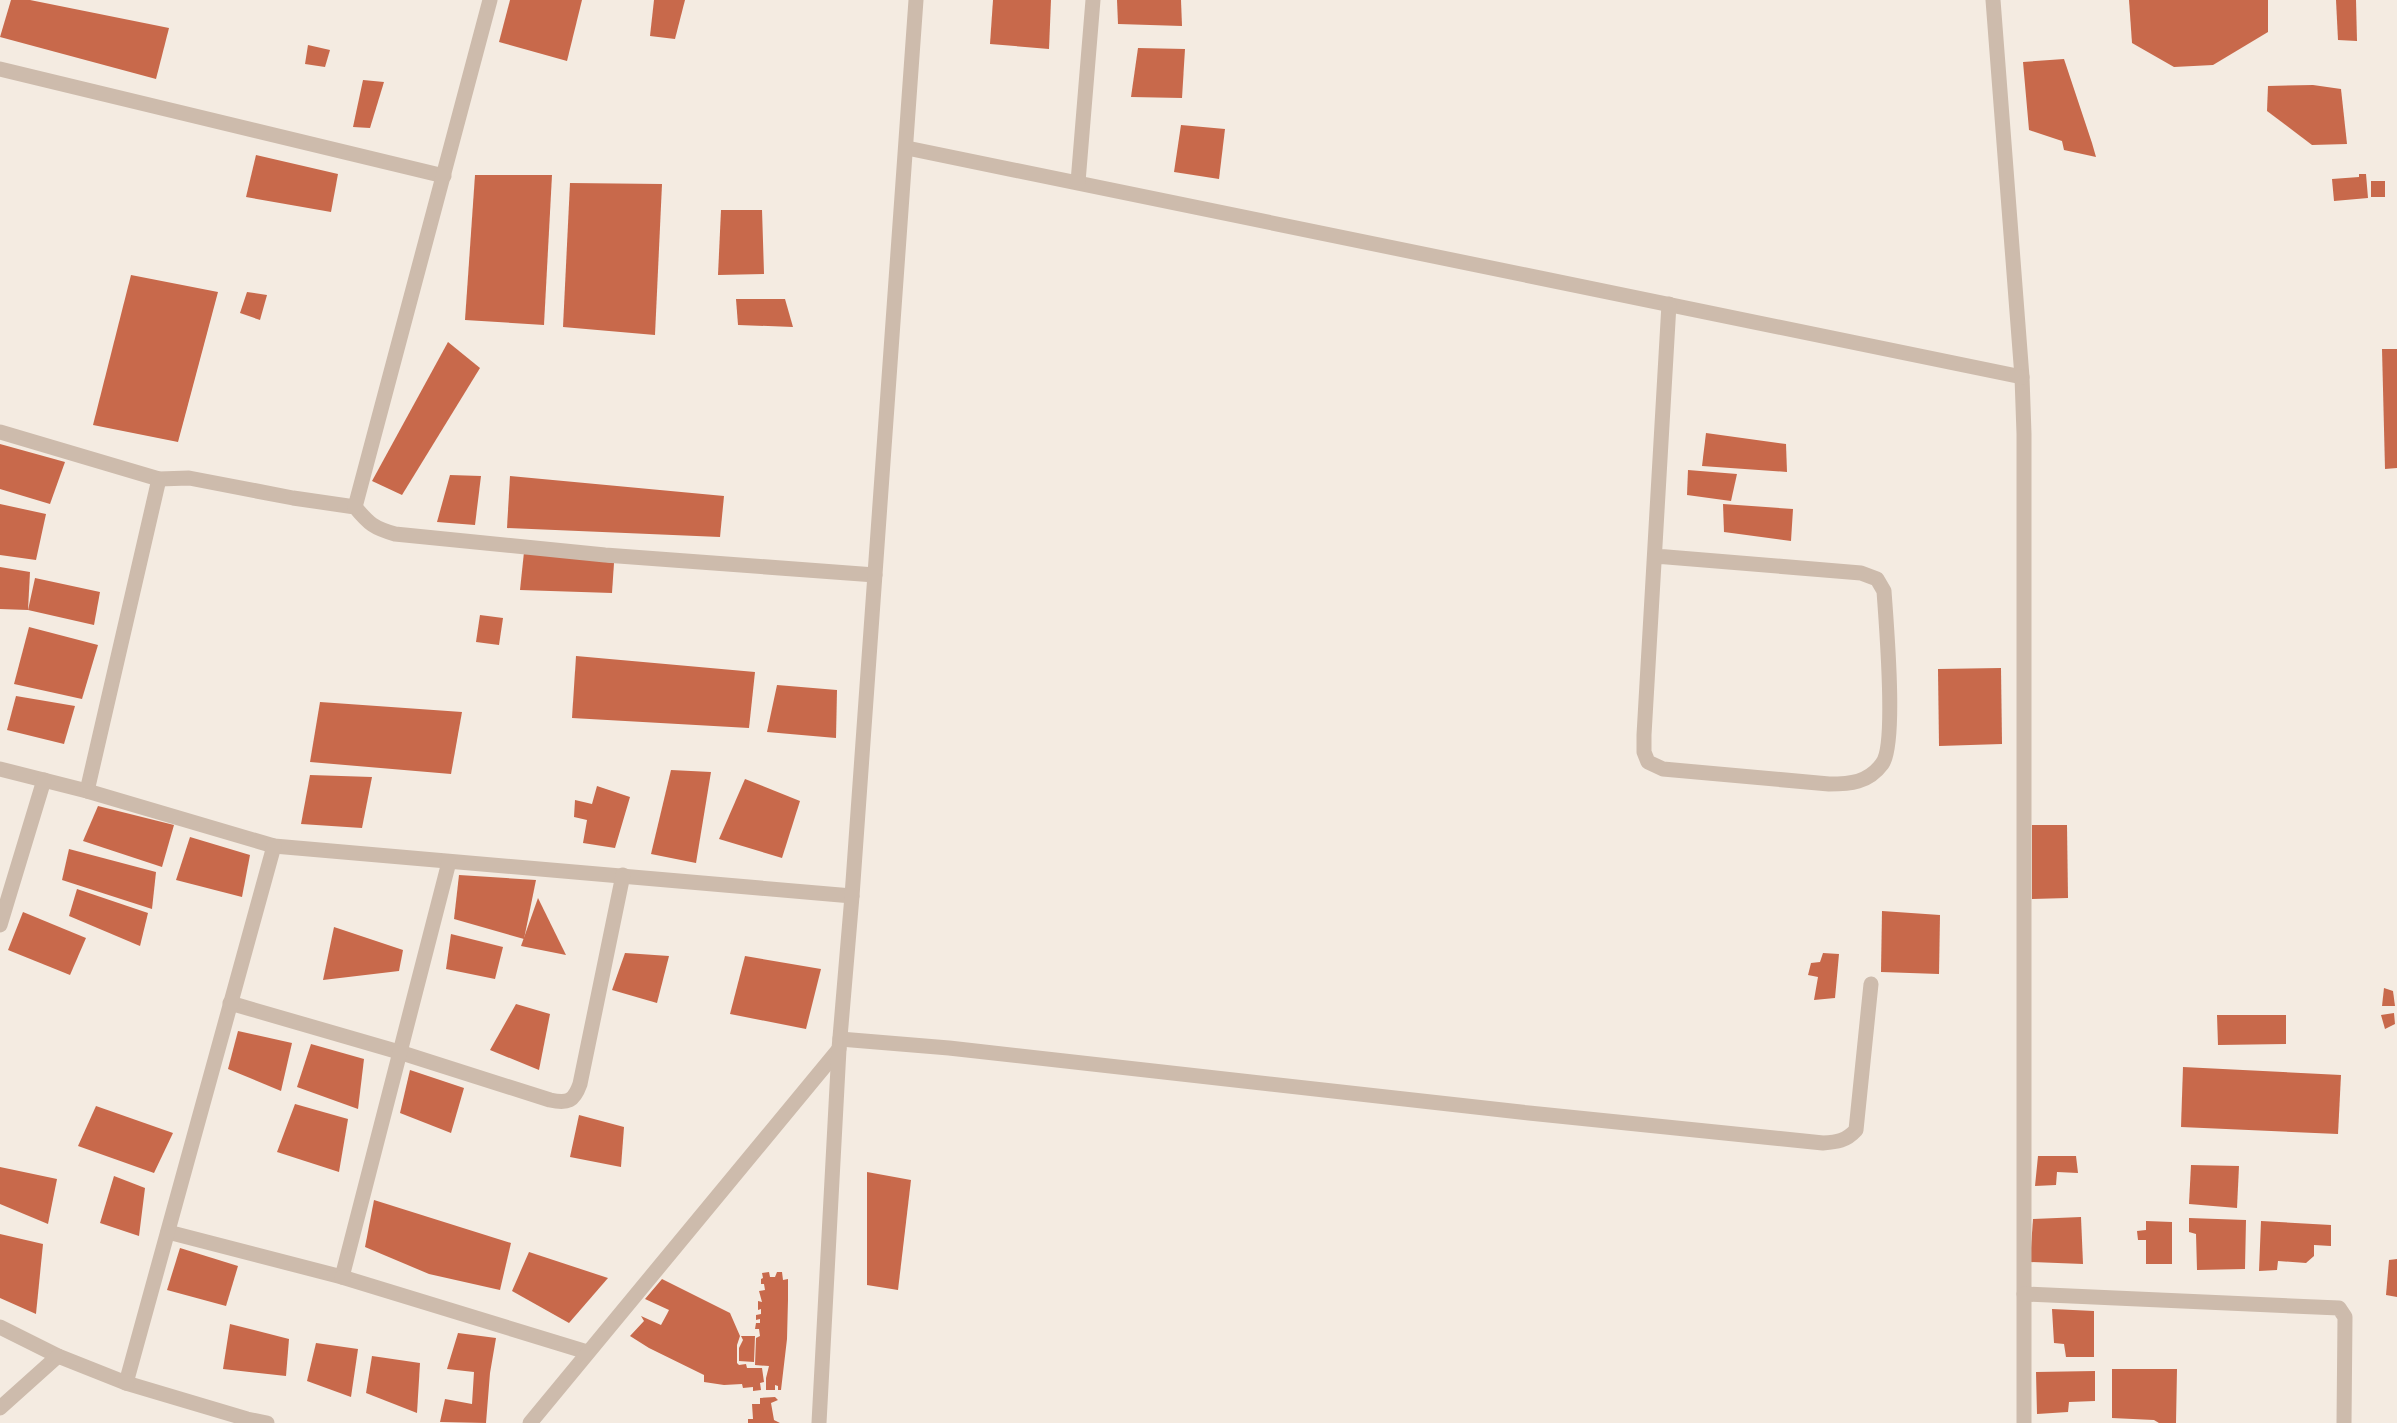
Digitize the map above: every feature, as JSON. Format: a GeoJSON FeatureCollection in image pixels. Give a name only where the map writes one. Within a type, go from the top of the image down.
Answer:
{"type":"FeatureCollection","features":[{"type":"Feature","properties":{"kind":"street"},"geometry":{"type":"LineString","coordinates":[[356,507],[490,0]]}},
{"type":"Feature","properties":{"kind":"street"},"geometry":{"type":"LineString","coordinates":[[819,1423],[839,1044],[852,896],[916,0]]}},
{"type":"Feature","properties":{"kind":"street"},"geometry":{"type":"LineString","coordinates":[[1078,182],[1093,0]]}},
{"type":"Feature","properties":{"kind":"street"},"geometry":{"type":"LineString","coordinates":[[1993,0],[2022,377],[2024,434],[2024,1423]]}},
{"type":"Feature","properties":{"kind":"street"},"geometry":{"type":"LineString","coordinates":[[0,69],[444,176]]}},
{"type":"Feature","properties":{"kind":"street"},"geometry":{"type":"LineString","coordinates":[[907,148],[2022,377]]}},
{"type":"Feature","properties":{"kind":"street"},"geometry":{"type":"LineString","coordinates":[[1655,556],[1861,573],[1876,579],[1884,591],[1890,734],[1884,762],[1874,774],[1853,783],[1829,784],[1663,769],[1648,762],[1644,752],[1644,735],[1670,304]]}},
{"type":"Feature","properties":{"kind":"street"},"geometry":{"type":"LineString","coordinates":[[0,432],[159,479],[189,478],[293,498],[356,507],[368,523],[377,529],[395,534],[605,555],[875,575]]}},
{"type":"Feature","properties":{"kind":"street"},"geometry":{"type":"LineString","coordinates":[[87,791],[159,479]]}},
{"type":"Feature","properties":{"kind":"street"},"geometry":{"type":"LineString","coordinates":[[0,769],[87,791],[274,846],[852,896]]}},
{"type":"Feature","properties":{"kind":"street"},"geometry":{"type":"LineString","coordinates":[[0,925],[44,780]]}},
{"type":"Feature","properties":{"kind":"street"},"geometry":{"type":"LineString","coordinates":[[126,1383],[274,846]]}},
{"type":"Feature","properties":{"kind":"street"},"geometry":{"type":"LineString","coordinates":[[342,1277],[449,861]]}},
{"type":"Feature","properties":{"kind":"street"},"geometry":{"type":"LineString","coordinates":[[230,1003],[399,1052],[550,1100],[564,1103],[571,1101],[576,1096],[580,1084],[623,875]]}},
{"type":"Feature","properties":{"kind":"street"},"geometry":{"type":"LineString","coordinates":[[839,1044],[949,1048],[1529,1113],[1831,1142],[1850,1137],[1856,1130],[1872,984]]}},
{"type":"Feature","properties":{"kind":"street"},"geometry":{"type":"LineString","coordinates":[[530,1423],[839,1044]]}},
{"type":"Feature","properties":{"kind":"street"},"geometry":{"type":"LineString","coordinates":[[168,1232],[342,1277],[587,1352]]}},
{"type":"Feature","properties":{"kind":"street"},"geometry":{"type":"LineString","coordinates":[[2024,1294],[2339,1308],[2345,1317],[2344,1423]]}},
{"type":"Feature","properties":{"kind":"street"},"geometry":{"type":"LineString","coordinates":[[0,1328],[58,1356],[126,1383],[267,1423]]}},
{"type":"Feature","properties":{"kind":"street"},"geometry":{"type":"LineString","coordinates":[[0,1408],[58,1356]]}},
{"type":"Feature","properties":{"kind":"building"},"geometry":{"type":"Polygon","coordinates":[[[11,0],[30,0],[169,28],[156,79],[0,37],[11,0]]]}},
{"type":"Feature","properties":{"kind":"building"},"geometry":{"type":"Polygon","coordinates":[[[510,0],[582,0],[567,61],[499,42],[510,0]]]}},
{"type":"Feature","properties":{"kind":"building"},"geometry":{"type":"Polygon","coordinates":[[[654,0],[685,0],[675,39],[650,36],[654,0]]]}},
{"type":"Feature","properties":{"kind":"building"},"geometry":{"type":"Polygon","coordinates":[[[993,0],[1051,0],[1049,49],[990,44],[993,0]]]}},
{"type":"Feature","properties":{"kind":"building"},"geometry":{"type":"Polygon","coordinates":[[[1117,0],[1181,0],[1182,26],[1118,24],[1117,0]]]}},
{"type":"Feature","properties":{"kind":"building"},"geometry":{"type":"Polygon","coordinates":[[[2129,0],[2268,0],[2268,32],[2213,65],[2174,67],[2132,43],[2129,0]]]}},
{"type":"Feature","properties":{"kind":"building"},"geometry":{"type":"Polygon","coordinates":[[[2336,0],[2356,0],[2357,41],[2338,40],[2336,0]]]}},
{"type":"Feature","properties":{"kind":"building"},"geometry":{"type":"Polygon","coordinates":[[[308,45],[330,50],[325,67],[305,64],[308,45]]]}},
{"type":"Feature","properties":{"kind":"building"},"geometry":{"type":"Polygon","coordinates":[[[1138,48],[1185,49],[1182,98],[1131,97],[1138,48]]]}},
{"type":"Feature","properties":{"kind":"building"},"geometry":{"type":"Polygon","coordinates":[[[2064,59],[2096,157],[2064,150],[2062,141],[2029,130],[2023,62],[2064,59]]]}},
{"type":"Feature","properties":{"kind":"building"},"geometry":{"type":"Polygon","coordinates":[[[363,80],[384,82],[370,128],[353,127],[363,80]]]}},
{"type":"Feature","properties":{"kind":"building"},"geometry":{"type":"Polygon","coordinates":[[[2313,85],[2341,89],[2347,144],[2312,145],[2267,111],[2268,86],[2313,85]]]}},
{"type":"Feature","properties":{"kind":"building"},"geometry":{"type":"Polygon","coordinates":[[[1181,125],[1225,129],[1219,179],[1174,172],[1181,125]]]}},
{"type":"Feature","properties":{"kind":"building"},"geometry":{"type":"Polygon","coordinates":[[[256,155],[338,174],[331,212],[246,197],[256,155]]]}},
{"type":"Feature","properties":{"kind":"building"},"geometry":{"type":"Polygon","coordinates":[[[2359,174],[2366,174],[2368,198],[2334,201],[2332,179],[2359,177],[2359,174]]]}},
{"type":"Feature","properties":{"kind":"building"},"geometry":{"type":"Polygon","coordinates":[[[475,175],[552,175],[544,325],[465,320],[475,175]]]}},
{"type":"Feature","properties":{"kind":"building"},"geometry":{"type":"Polygon","coordinates":[[[2371,181],[2385,181],[2385,197],[2371,197],[2371,181]]]}},
{"type":"Feature","properties":{"kind":"building"},"geometry":{"type":"Polygon","coordinates":[[[570,183],[662,184],[655,335],[563,327],[570,183]]]}},
{"type":"Feature","properties":{"kind":"building"},"geometry":{"type":"Polygon","coordinates":[[[721,210],[762,210],[764,274],[718,275],[721,210]]]}},
{"type":"Feature","properties":{"kind":"building"},"geometry":{"type":"Polygon","coordinates":[[[131,275],[218,292],[178,442],[93,425],[131,275]]]}},
{"type":"Feature","properties":{"kind":"building"},"geometry":{"type":"Polygon","coordinates":[[[247,292],[267,295],[260,320],[240,313],[247,292]]]}},
{"type":"Feature","properties":{"kind":"building"},"geometry":{"type":"Polygon","coordinates":[[[736,299],[785,299],[793,327],[738,325],[736,299]]]}},
{"type":"Feature","properties":{"kind":"building"},"geometry":{"type":"Polygon","coordinates":[[[448,342],[480,368],[402,495],[372,481],[448,342]]]}},
{"type":"Feature","properties":{"kind":"building"},"geometry":{"type":"Polygon","coordinates":[[[2382,349],[2397,349],[2397,468],[2385,469],[2382,349]]]}},
{"type":"Feature","properties":{"kind":"building"},"geometry":{"type":"Polygon","coordinates":[[[1706,433],[1786,444],[1787,472],[1702,466],[1706,433]]]}},
{"type":"Feature","properties":{"kind":"building"},"geometry":{"type":"Polygon","coordinates":[[[0,444],[65,462],[50,504],[0,489],[0,444]]]}},
{"type":"Feature","properties":{"kind":"building"},"geometry":{"type":"Polygon","coordinates":[[[1688,470],[1737,474],[1731,501],[1687,495],[1688,470]]]}},
{"type":"Feature","properties":{"kind":"building"},"geometry":{"type":"Polygon","coordinates":[[[450,475],[481,476],[475,525],[437,522],[450,475]]]}},
{"type":"Feature","properties":{"kind":"building"},"geometry":{"type":"Polygon","coordinates":[[[510,476],[724,496],[720,537],[507,528],[510,476]]]}},
{"type":"Feature","properties":{"kind":"building"},"geometry":{"type":"Polygon","coordinates":[[[0,504],[46,514],[36,560],[0,555],[0,504]]]}},
{"type":"Feature","properties":{"kind":"building"},"geometry":{"type":"Polygon","coordinates":[[[1723,504],[1793,509],[1791,541],[1724,532],[1723,504]]]}},
{"type":"Feature","properties":{"kind":"building"},"geometry":{"type":"Polygon","coordinates":[[[524,552],[614,563],[612,593],[520,590],[524,552]]]}},
{"type":"Feature","properties":{"kind":"building"},"geometry":{"type":"Polygon","coordinates":[[[0,567],[30,572],[28,610],[0,609],[0,567]]]}},
{"type":"Feature","properties":{"kind":"building"},"geometry":{"type":"Polygon","coordinates":[[[35,578],[100,592],[94,625],[28,610],[35,578]]]}},
{"type":"Feature","properties":{"kind":"building"},"geometry":{"type":"Polygon","coordinates":[[[480,615],[503,618],[499,645],[476,642],[480,615]]]}},
{"type":"Feature","properties":{"kind":"building"},"geometry":{"type":"Polygon","coordinates":[[[29,627],[98,645],[82,699],[14,684],[29,627]]]}},
{"type":"Feature","properties":{"kind":"building"},"geometry":{"type":"Polygon","coordinates":[[[576,656],[755,672],[749,728],[572,718],[576,656]]]}},
{"type":"Feature","properties":{"kind":"building"},"geometry":{"type":"Polygon","coordinates":[[[2001,668],[2002,744],[1939,746],[1938,669],[2001,668]]]}},
{"type":"Feature","properties":{"kind":"building"},"geometry":{"type":"Polygon","coordinates":[[[777,685],[837,690],[836,738],[767,732],[777,685]]]}},
{"type":"Feature","properties":{"kind":"building"},"geometry":{"type":"Polygon","coordinates":[[[16,696],[75,706],[64,744],[7,730],[16,696]]]}},
{"type":"Feature","properties":{"kind":"building"},"geometry":{"type":"Polygon","coordinates":[[[320,702],[462,712],[451,774],[310,762],[320,702]]]}},
{"type":"Feature","properties":{"kind":"building"},"geometry":{"type":"Polygon","coordinates":[[[671,770],[711,772],[696,863],[651,854],[671,770]]]}},
{"type":"Feature","properties":{"kind":"building"},"geometry":{"type":"Polygon","coordinates":[[[310,775],[372,777],[362,828],[301,824],[310,775]]]}},
{"type":"Feature","properties":{"kind":"building"},"geometry":{"type":"Polygon","coordinates":[[[745,779],[800,801],[782,858],[719,839],[745,779]]]}},
{"type":"Feature","properties":{"kind":"building"},"geometry":{"type":"Polygon","coordinates":[[[597,786],[630,797],[615,848],[583,843],[587,820],[574,817],[575,800],[592,804],[597,786]]]}},
{"type":"Feature","properties":{"kind":"building"},"geometry":{"type":"Polygon","coordinates":[[[98,806],[174,825],[162,867],[83,841],[98,806]]]}},
{"type":"Feature","properties":{"kind":"building"},"geometry":{"type":"Polygon","coordinates":[[[2032,825],[2067,825],[2068,898],[2032,899],[2032,825]]]}},
{"type":"Feature","properties":{"kind":"building"},"geometry":{"type":"Polygon","coordinates":[[[190,837],[250,855],[242,897],[176,880],[190,837]]]}},
{"type":"Feature","properties":{"kind":"building"},"geometry":{"type":"Polygon","coordinates":[[[69,849],[156,872],[152,909],[62,880],[69,849]]]}},
{"type":"Feature","properties":{"kind":"building"},"geometry":{"type":"Polygon","coordinates":[[[459,875],[536,880],[524,939],[454,919],[459,875]]]}},
{"type":"Feature","properties":{"kind":"building"},"geometry":{"type":"Polygon","coordinates":[[[77,889],[148,913],[140,946],[69,916],[77,889]]]}},
{"type":"Feature","properties":{"kind":"building"},"geometry":{"type":"Polygon","coordinates":[[[538,898],[566,955],[521,946],[538,898]]]}},
{"type":"Feature","properties":{"kind":"building"},"geometry":{"type":"Polygon","coordinates":[[[1882,911],[1940,915],[1939,974],[1881,972],[1882,911]]]}},
{"type":"Feature","properties":{"kind":"building"},"geometry":{"type":"Polygon","coordinates":[[[23,912],[86,938],[70,975],[8,950],[23,912]]]}},
{"type":"Feature","properties":{"kind":"building"},"geometry":{"type":"Polygon","coordinates":[[[334,927],[403,950],[399,971],[323,980],[334,927]]]}},
{"type":"Feature","properties":{"kind":"building"},"geometry":{"type":"Polygon","coordinates":[[[451,934],[503,947],[495,979],[446,969],[451,934]]]}},
{"type":"Feature","properties":{"kind":"building"},"geometry":{"type":"Polygon","coordinates":[[[625,953],[669,956],[657,1003],[612,990],[625,953]]]}},
{"type":"Feature","properties":{"kind":"building"},"geometry":{"type":"Polygon","coordinates":[[[1823,953],[1839,954],[1835,998],[1814,1000],[1818,977],[1808,975],[1811,963],[1820,962],[1823,953]]]}},
{"type":"Feature","properties":{"kind":"building"},"geometry":{"type":"Polygon","coordinates":[[[745,956],[821,969],[806,1029],[730,1014],[745,956]]]}},
{"type":"Feature","properties":{"kind":"building"},"geometry":{"type":"Polygon","coordinates":[[[2384,988],[2393,991],[2395,1006],[2382,1006],[2384,988]]]}},
{"type":"Feature","properties":{"kind":"building"},"geometry":{"type":"Polygon","coordinates":[[[516,1004],[550,1014],[539,1070],[490,1050],[516,1004]]]}},
{"type":"Feature","properties":{"kind":"building"},"geometry":{"type":"Polygon","coordinates":[[[2394,1013],[2395,1024],[2385,1029],[2381,1015],[2394,1013]]]}},
{"type":"Feature","properties":{"kind":"building"},"geometry":{"type":"Polygon","coordinates":[[[2217,1015],[2286,1015],[2286,1044],[2218,1045],[2217,1015]]]}},
{"type":"Feature","properties":{"kind":"building"},"geometry":{"type":"Polygon","coordinates":[[[238,1031],[292,1043],[281,1091],[228,1069],[238,1031]]]}},
{"type":"Feature","properties":{"kind":"building"},"geometry":{"type":"Polygon","coordinates":[[[311,1044],[364,1059],[358,1109],[297,1087],[311,1044]]]}},
{"type":"Feature","properties":{"kind":"building"},"geometry":{"type":"Polygon","coordinates":[[[2183,1067],[2341,1075],[2338,1134],[2181,1127],[2183,1067]]]}},
{"type":"Feature","properties":{"kind":"building"},"geometry":{"type":"Polygon","coordinates":[[[410,1070],[464,1088],[451,1133],[400,1113],[410,1070]]]}},
{"type":"Feature","properties":{"kind":"building"},"geometry":{"type":"Polygon","coordinates":[[[295,1104],[348,1119],[339,1172],[277,1152],[295,1104]]]}},
{"type":"Feature","properties":{"kind":"building"},"geometry":{"type":"Polygon","coordinates":[[[96,1106],[173,1133],[154,1173],[78,1146],[96,1106]]]}},
{"type":"Feature","properties":{"kind":"building"},"geometry":{"type":"Polygon","coordinates":[[[579,1115],[624,1127],[621,1167],[570,1157],[579,1115]]]}},
{"type":"Feature","properties":{"kind":"building"},"geometry":{"type":"Polygon","coordinates":[[[2038,1156],[2076,1156],[2078,1173],[2057,1172],[2056,1185],[2035,1186],[2038,1156]]]}},
{"type":"Feature","properties":{"kind":"building"},"geometry":{"type":"Polygon","coordinates":[[[2191,1165],[2239,1166],[2237,1208],[2189,1204],[2191,1165]]]}},
{"type":"Feature","properties":{"kind":"building"},"geometry":{"type":"Polygon","coordinates":[[[0,1167],[57,1179],[48,1224],[0,1204],[0,1167]]]}},
{"type":"Feature","properties":{"kind":"building"},"geometry":{"type":"Polygon","coordinates":[[[867,1172],[911,1180],[898,1290],[867,1285],[867,1172]]]}},
{"type":"Feature","properties":{"kind":"building"},"geometry":{"type":"Polygon","coordinates":[[[114,1176],[145,1188],[139,1236],[100,1223],[114,1176]]]}},
{"type":"Feature","properties":{"kind":"building"},"geometry":{"type":"Polygon","coordinates":[[[374,1200],[511,1243],[500,1290],[429,1274],[365,1247],[374,1200]]]}},
{"type":"Feature","properties":{"kind":"building"},"geometry":{"type":"Polygon","coordinates":[[[2081,1217],[2083,1264],[2030,1262],[2033,1219],[2081,1217]]]}},
{"type":"Feature","properties":{"kind":"building"},"geometry":{"type":"Polygon","coordinates":[[[2189,1218],[2246,1220],[2245,1269],[2197,1270],[2196,1234],[2189,1232],[2189,1218]]]}},
{"type":"Feature","properties":{"kind":"building"},"geometry":{"type":"Polygon","coordinates":[[[2146,1221],[2172,1222],[2172,1264],[2146,1264],[2146,1240],[2138,1240],[2137,1231],[2146,1230],[2146,1221]]]}},
{"type":"Feature","properties":{"kind":"building"},"geometry":{"type":"Polygon","coordinates":[[[2261,1221],[2331,1225],[2331,1246],[2314,1245],[2314,1256],[2306,1263],[2278,1261],[2277,1270],[2259,1271],[2261,1221]]]}},
{"type":"Feature","properties":{"kind":"building"},"geometry":{"type":"Polygon","coordinates":[[[0,1234],[43,1244],[36,1314],[0,1298],[0,1234]]]}},
{"type":"Feature","properties":{"kind":"building"},"geometry":{"type":"Polygon","coordinates":[[[180,1248],[238,1266],[226,1306],[167,1290],[180,1248]]]}},
{"type":"Feature","properties":{"kind":"building"},"geometry":{"type":"Polygon","coordinates":[[[529,1252],[608,1278],[569,1323],[512,1291],[529,1252]]]}},
{"type":"Feature","properties":{"kind":"building"},"geometry":{"type":"Polygon","coordinates":[[[2397,1259],[2397,1297],[2386,1295],[2389,1260],[2397,1259]]]}},
{"type":"Feature","properties":{"kind":"building"},"geometry":{"type":"Polygon","coordinates":[[[769,1272],[770,1277],[775,1277],[777,1272],[782,1272],[783,1280],[788,1279],[787,1339],[781,1390],[778,1390],[778,1386],[775,1385],[775,1390],[766,1390],[769,1366],[755,1365],[756,1338],[760,1336],[759,1329],[755,1329],[756,1323],[760,1323],[760,1319],[756,1320],[756,1315],[761,1314],[761,1309],[758,1310],[758,1301],[762,1302],[759,1291],[765,1290],[764,1284],[761,1284],[762,1273],[769,1272]]]}},
{"type":"Feature","properties":{"kind":"building"},"geometry":{"type":"Polygon","coordinates":[[[662,1279],[730,1313],[740,1336],[737,1345],[737,1363],[746,1364],[747,1368],[762,1368],[764,1382],[760,1383],[761,1390],[753,1391],[753,1387],[743,1388],[742,1384],[724,1385],[704,1382],[704,1375],[630,1336],[644,1321],[641,1316],[661,1325],[669,1310],[645,1299],[662,1279]]]}},
{"type":"Feature","properties":{"kind":"building"},"geometry":{"type":"Polygon","coordinates":[[[2052,1309],[2094,1311],[2094,1357],[2066,1357],[2064,1344],[2054,1343],[2052,1309]]]}},
{"type":"Feature","properties":{"kind":"building"},"geometry":{"type":"Polygon","coordinates":[[[230,1324],[289,1339],[286,1376],[223,1369],[230,1324]]]}},
{"type":"Feature","properties":{"kind":"building"},"geometry":{"type":"Polygon","coordinates":[[[458,1333],[496,1338],[490,1373],[486,1423],[440,1422],[445,1399],[472,1404],[474,1372],[447,1369],[458,1333]]]}},
{"type":"Feature","properties":{"kind":"building"},"geometry":{"type":"Polygon","coordinates":[[[741,1336],[755,1336],[754,1362],[739,1361],[739,1348],[743,1340],[741,1336]]]}},
{"type":"Feature","properties":{"kind":"building"},"geometry":{"type":"Polygon","coordinates":[[[316,1343],[358,1349],[351,1397],[307,1381],[316,1343]]]}},
{"type":"Feature","properties":{"kind":"building"},"geometry":{"type":"Polygon","coordinates":[[[372,1356],[420,1363],[417,1413],[366,1393],[372,1356]]]}},
{"type":"Feature","properties":{"kind":"building"},"geometry":{"type":"Polygon","coordinates":[[[2112,1369],[2177,1369],[2176,1423],[2112,1418],[2112,1369]]]}},
{"type":"Feature","properties":{"kind":"building"},"geometry":{"type":"Polygon","coordinates":[[[2095,1371],[2095,1401],[2069,1402],[2068,1412],[2037,1414],[2036,1372],[2095,1371]]]}},
{"type":"Feature","properties":{"kind":"building"},"geometry":{"type":"Polygon","coordinates":[[[775,1397],[778,1400],[771,1403],[774,1420],[780,1423],[748,1423],[748,1419],[753,1419],[752,1404],[760,1404],[760,1398],[775,1397]]]}}]}
